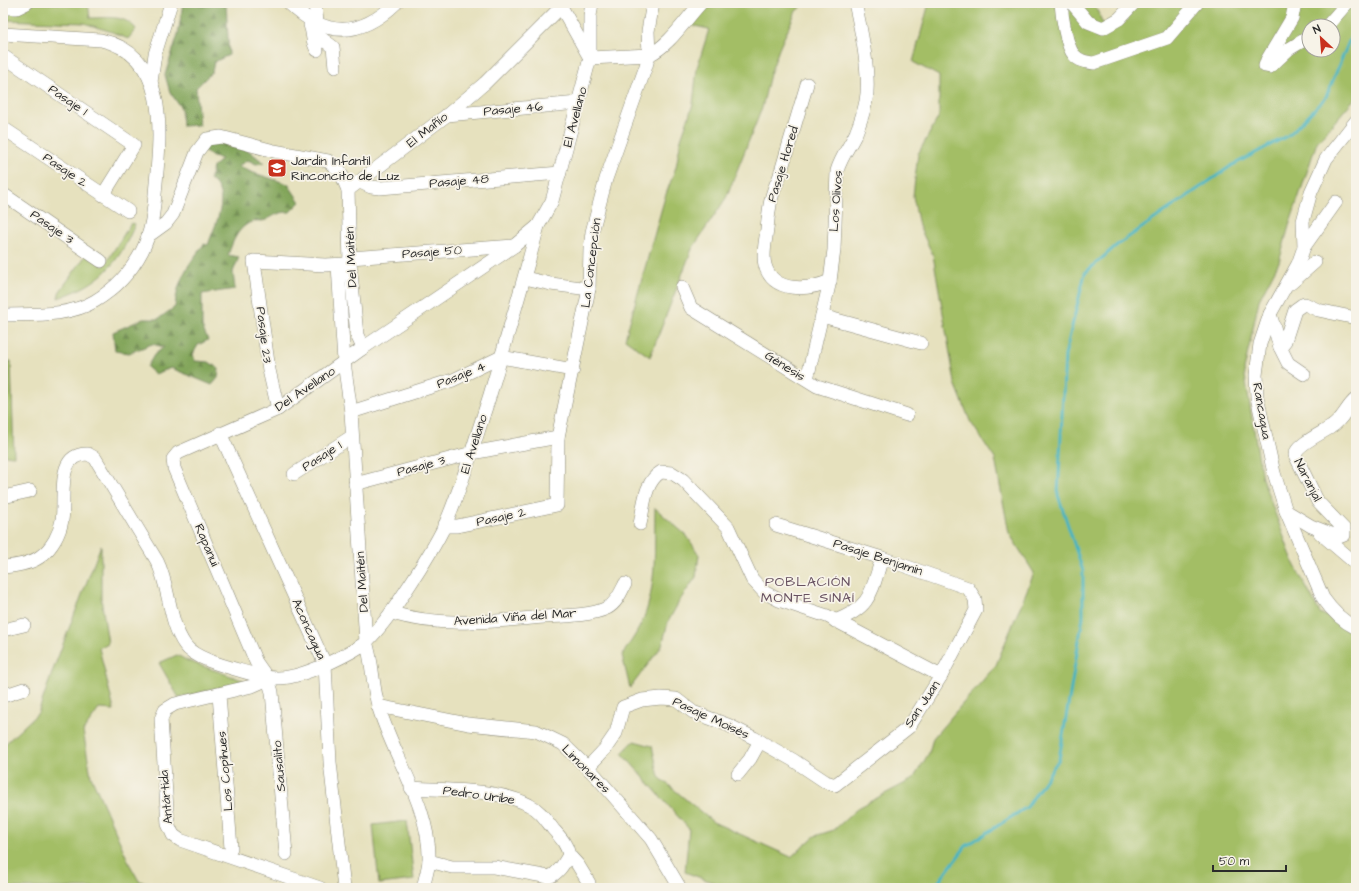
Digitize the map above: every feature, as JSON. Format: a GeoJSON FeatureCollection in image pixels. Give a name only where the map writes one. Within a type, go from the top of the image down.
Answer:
{"type":"FeatureCollection","features":[{"type":"Feature","properties":{"kind":"street"},"geometry":{"type":"LineString","coordinates":[[3,8],[17,8],[27,3]]}},
{"type":"Feature","properties":{"kind":"street"},"geometry":{"type":"LineString","coordinates":[[151,82],[155,54],[171,3]]}},
{"type":"Feature","properties":{"kind":"street"},"geometry":{"type":"LineString","coordinates":[[289,3],[312,23],[333,47],[335,68]]}},
{"type":"Feature","properties":{"kind":"street"},"geometry":{"type":"LineString","coordinates":[[315,3],[312,23],[312,42],[317,50]]}},
{"type":"Feature","properties":{"kind":"street"},"geometry":{"type":"LineString","coordinates":[[312,23],[338,29],[358,29],[374,22],[386,8],[396,3]]}},
{"type":"Feature","properties":{"kind":"street","name":"El Avellano"},"geometry":{"type":"LineString","coordinates":[[366,642],[392,613],[421,568],[444,526],[472,453],[525,278],[538,226],[552,201],[560,173],[590,58],[590,16],[592,3]]}},
{"type":"Feature","properties":{"kind":"street","name":"La Concepción"},"geometry":{"type":"LineString","coordinates":[[557,505],[558,437],[589,289],[592,232],[606,179],[631,111],[649,55],[648,31],[653,3]]}},
{"type":"Feature","properties":{"kind":"street"},"geometry":{"type":"LineString","coordinates":[[560,5],[590,58],[649,55],[657,51],[701,3]]}},
{"type":"Feature","properties":{"kind":"street","name":"Los Olivos"},"geometry":{"type":"LineString","coordinates":[[807,379],[830,281],[834,250],[837,171],[840,161],[855,134],[864,109],[867,90],[864,45],[855,3]]}},
{"type":"Feature","properties":{"kind":"street"},"geometry":{"type":"LineString","coordinates":[[1061,3],[1070,49],[1074,56],[1083,62],[1094,63],[1167,38],[1197,3]]}},
{"type":"Feature","properties":{"kind":"street"},"geometry":{"type":"LineString","coordinates":[[1072,3],[1088,22],[1103,28],[1119,19],[1134,3]]}},
{"type":"Feature","properties":{"kind":"street"},"geometry":{"type":"LineString","coordinates":[[1295,3],[1292,18],[1265,66],[1270,67],[1289,50],[1301,42]]}},
{"type":"Feature","properties":{"kind":"street"},"geometry":{"type":"LineString","coordinates":[[1334,18],[1347,3]]}},
{"type":"Feature","properties":{"kind":"street","name":"El Mañío"},"geometry":{"type":"LineString","coordinates":[[348,190],[447,115],[485,83],[560,5]]}},
{"type":"Feature","properties":{"kind":"street"},"geometry":{"type":"LineString","coordinates":[[3,34],[75,37],[112,43],[129,53],[141,63],[151,82],[158,104],[160,137],[154,202],[148,236],[142,250],[127,274],[113,289],[94,302],[74,310],[53,314],[3,315]]}},
{"type":"Feature","properties":{"kind":"street","name":"Pasaje 1"},"geometry":{"type":"LineString","coordinates":[[3,56],[134,145],[103,195]]}},
{"type":"Feature","properties":{"kind":"street","name":"Pasaje Hored"},"geometry":{"type":"LineString","coordinates":[[807,84],[779,178],[772,191],[764,264],[770,276],[785,286],[807,289],[830,281]]}},
{"type":"Feature","properties":{"kind":"street","name":"Pasaje 46"},"geometry":{"type":"LineString","coordinates":[[447,115],[578,103]]}},
{"type":"Feature","properties":{"kind":"street","name":"Rancagua"},"geometry":{"type":"LineString","coordinates":[[1356,121],[1326,159],[1311,192],[1303,221],[1304,247],[1285,289],[1273,306],[1260,344],[1256,375],[1257,397],[1274,473],[1286,511],[1322,598],[1331,610],[1347,623],[1356,628]]}},
{"type":"Feature","properties":{"kind":"street","name":"Pasaje 2"},"geometry":{"type":"LineString","coordinates":[[3,128],[128,211]]}},
{"type":"Feature","properties":{"kind":"street"},"geometry":{"type":"LineString","coordinates":[[148,236],[166,223],[173,214],[197,152],[207,139],[215,137],[328,161],[340,171],[348,190]]}},
{"type":"Feature","properties":{"kind":"street","name":"Pasaje 48"},"geometry":{"type":"LineString","coordinates":[[360,182],[371,187],[380,188],[560,173]]}},
{"type":"Feature","properties":{"kind":"street","name":"Del Maitén"},"geometry":{"type":"LineString","coordinates":[[348,190],[344,362],[351,412],[351,437],[366,642],[373,670],[378,706],[423,817],[427,838],[428,861],[423,888]]}},
{"type":"Feature","properties":{"kind":"street","name":"Pasaje 3"},"geometry":{"type":"LineString","coordinates":[[3,194],[101,261]]}},
{"type":"Feature","properties":{"kind":"street"},"geometry":{"type":"LineString","coordinates":[[1304,247],[1336,202]]}},
{"type":"Feature","properties":{"kind":"street","name":"El Avellano"},"geometry":{"type":"LineString","coordinates":[[344,362],[514,246],[538,226]]}},
{"type":"Feature","properties":{"kind":"street","name":"Pasaje 50"},"geometry":{"type":"LineString","coordinates":[[254,261],[346,262],[514,246]]}},
{"type":"Feature","properties":{"kind":"street","name":"Pasaje 23"},"geometry":{"type":"LineString","coordinates":[[254,261],[269,370],[278,409]]}},
{"type":"Feature","properties":{"kind":"street","name":"Del Maitén"},"geometry":{"type":"LineString","coordinates":[[346,262],[357,335],[363,348]]}},
{"type":"Feature","properties":{"kind":"street"},"geometry":{"type":"LineString","coordinates":[[1285,289],[1315,262]]}},
{"type":"Feature","properties":{"kind":"street"},"geometry":{"type":"LineString","coordinates":[[525,278],[551,284],[589,289]]}},
{"type":"Feature","properties":{"kind":"street","name":"Génesis"},"geometry":{"type":"LineString","coordinates":[[682,287],[691,308],[817,386],[907,416]]}},
{"type":"Feature","properties":{"kind":"street"},"geometry":{"type":"LineString","coordinates":[[1280,347],[1285,341],[1295,310],[1302,305],[1356,318]]}},
{"type":"Feature","properties":{"kind":"street"},"geometry":{"type":"LineString","coordinates":[[1270,314],[1280,347],[1288,363],[1304,374]]}},
{"type":"Feature","properties":{"kind":"street"},"geometry":{"type":"LineString","coordinates":[[822,316],[921,343]]}},
{"type":"Feature","properties":{"kind":"street","name":"Pasaje 4"},"geometry":{"type":"LineString","coordinates":[[351,412],[453,380],[501,358],[573,370]]}},
{"type":"Feature","properties":{"kind":"street","name":"Del Avellano"},"geometry":{"type":"LineString","coordinates":[[220,433],[278,409],[344,362]]}},
{"type":"Feature","properties":{"kind":"street","name":"Naranjal"},"geometry":{"type":"LineString","coordinates":[[1286,511],[1312,526],[1339,537],[1344,535],[1345,532],[1318,502],[1296,459],[1295,452],[1333,426],[1356,399]]}},
{"type":"Feature","properties":{"kind":"street","name":"Rapanui"},"geometry":{"type":"LineString","coordinates":[[220,433],[178,453],[173,460],[174,468],[256,662],[268,679]]}},
{"type":"Feature","properties":{"kind":"street","name":"Aconcagua"},"geometry":{"type":"LineString","coordinates":[[220,433],[326,664],[330,762],[344,888]]}},
{"type":"Feature","properties":{"kind":"street","name":"Pasaje 1"},"geometry":{"type":"LineString","coordinates":[[294,474],[351,437]]}},
{"type":"Feature","properties":{"kind":"street","name":"Pasaje 3"},"geometry":{"type":"LineString","coordinates":[[355,484],[472,453],[558,437]]}},
{"type":"Feature","properties":{"kind":"street"},"geometry":{"type":"LineString","coordinates":[[3,567],[35,560],[47,550],[58,531],[62,519],[66,467],[74,457],[88,454],[95,458],[161,570],[175,622],[185,646],[194,655],[268,679],[292,678],[326,664],[366,642]]}},
{"type":"Feature","properties":{"kind":"street"},"geometry":{"type":"LineString","coordinates":[[640,524],[647,490],[651,481],[662,472],[672,473],[688,485],[728,527],[752,579],[760,589],[779,600],[817,612],[941,676]]}},
{"type":"Feature","properties":{"kind":"street"},"geometry":{"type":"LineString","coordinates":[[3,497],[30,491]]}},
{"type":"Feature","properties":{"kind":"street","name":"Pasaje 2"},"geometry":{"type":"LineString","coordinates":[[444,526],[457,526],[557,505]]}},
{"type":"Feature","properties":{"kind":"street","name":"Pasaje Benjamín"},"geometry":{"type":"LineString","coordinates":[[776,525],[882,558],[968,588],[974,599]]}},
{"type":"Feature","properties":{"kind":"street","name":"Naranjal"},"geometry":{"type":"LineString","coordinates":[[1312,526],[1354,562]]}},
{"type":"Feature","properties":{"kind":"street"},"geometry":{"type":"LineString","coordinates":[[835,621],[857,611],[868,599],[882,558]]}},
{"type":"Feature","properties":{"kind":"street","name":"Avenida Viña del Mar"},"geometry":{"type":"LineString","coordinates":[[392,613],[406,617],[453,622],[576,614],[608,607],[614,603],[626,584]]}},
{"type":"Feature","properties":{"kind":"street","name":"San Juan"},"geometry":{"type":"LineString","coordinates":[[835,785],[910,727],[941,676],[976,610],[974,599]]}},
{"type":"Feature","properties":{"kind":"street"},"geometry":{"type":"LineString","coordinates":[[3,630],[24,625]]}},
{"type":"Feature","properties":{"kind":"street","name":"Antártida"},"geometry":{"type":"LineString","coordinates":[[268,679],[252,686],[219,695],[175,704],[169,706],[163,714],[165,799],[169,830],[180,840],[320,888]]}},
{"type":"Feature","properties":{"kind":"street","name":"Sausalito"},"geometry":{"type":"LineString","coordinates":[[268,679],[273,699],[286,854]]}},
{"type":"Feature","properties":{"kind":"street"},"geometry":{"type":"LineString","coordinates":[[3,696],[24,689]]}},
{"type":"Feature","properties":{"kind":"street","name":"Los Copihues"},"geometry":{"type":"LineString","coordinates":[[219,695],[231,848]]}},
{"type":"Feature","properties":{"kind":"street","name":"Pasaje Moisés"},"geometry":{"type":"LineString","coordinates":[[588,767],[605,749],[616,733],[623,707],[642,700],[661,698],[676,699],[693,712],[728,725],[760,741],[826,782],[835,785]]}},
{"type":"Feature","properties":{"kind":"street","name":"Limonares"},"geometry":{"type":"LineString","coordinates":[[378,706],[468,724],[536,731],[563,744],[588,767],[651,839],[680,888]]}},
{"type":"Feature","properties":{"kind":"street"},"geometry":{"type":"LineString","coordinates":[[738,774],[750,759],[760,741]]}},
{"type":"Feature","properties":{"kind":"street","name":"Pedro Uribe"},"geometry":{"type":"LineString","coordinates":[[411,788],[496,795],[530,805],[544,817],[564,843],[569,854],[589,882]]}},
{"type":"Feature","properties":{"kind":"street"},"geometry":{"type":"LineString","coordinates":[[428,861],[452,866],[494,867],[549,877],[554,875],[563,865],[569,854]]}},
{"type":"Feature","properties":{"kind":"green space"},"geometry":{"type":"Polygon","coordinates":[[[28,3],[88,3],[90,18],[121,19],[131,24],[136,29],[128,39],[84,23],[3,20],[3,12],[28,3]]]}},
{"type":"Feature","properties":{"kind":"green space"},"geometry":{"type":"Polygon","coordinates":[[[183,3],[226,3],[229,55],[214,62],[212,72],[196,88],[199,125],[182,126],[181,108],[170,92],[165,75],[178,34],[183,3]]]}},
{"type":"Feature","properties":{"kind":"green space"},"geometry":{"type":"Polygon","coordinates":[[[710,3],[806,3],[796,11],[779,49],[770,74],[762,108],[726,198],[692,249],[650,357],[625,339],[665,197],[676,167],[681,139],[693,104],[697,68],[709,29],[690,25],[710,3]]]}},
{"type":"Feature","properties":{"kind":"green space"},"geometry":{"type":"Polygon","coordinates":[[[929,3],[1094,3],[1103,24],[1139,3],[1356,3],[1356,97],[1317,142],[1289,226],[1279,262],[1259,300],[1244,370],[1262,478],[1294,564],[1320,613],[1356,631],[1356,888],[728,888],[685,872],[689,829],[622,753],[634,741],[652,746],[659,777],[713,822],[791,857],[815,836],[834,830],[858,808],[913,779],[929,753],[933,738],[996,665],[1034,573],[1009,533],[995,459],[970,421],[955,383],[933,255],[919,226],[913,196],[918,154],[939,116],[939,76],[913,62],[929,3]]]}},
{"type":"Feature","properties":{"kind":"green space"},"geometry":{"type":"Polygon","coordinates":[[[223,140],[228,147],[248,150],[264,163],[256,164],[248,160],[238,166],[251,172],[288,184],[300,202],[290,212],[280,213],[264,221],[254,221],[244,226],[234,239],[228,255],[239,257],[233,272],[235,289],[202,294],[202,327],[208,340],[198,345],[193,354],[195,361],[209,362],[219,369],[218,378],[212,385],[171,368],[155,374],[147,367],[154,355],[164,347],[152,344],[129,353],[115,351],[113,332],[143,319],[158,319],[175,307],[178,289],[184,273],[204,244],[208,245],[220,210],[220,193],[217,186],[210,179],[213,167],[221,159],[213,157],[198,146],[223,140]]]}},
{"type":"Feature","properties":{"kind":"green space"},"geometry":{"type":"Polygon","coordinates":[[[131,223],[135,224],[129,238],[115,261],[106,271],[86,286],[58,298],[60,291],[86,255],[104,266],[131,223]]]}},
{"type":"Feature","properties":{"kind":"green space"},"geometry":{"type":"Polygon","coordinates":[[[3,361],[11,361],[14,456],[3,455],[3,361]]]}},
{"type":"Feature","properties":{"kind":"green space"},"geometry":{"type":"Polygon","coordinates":[[[655,508],[687,536],[699,555],[696,577],[680,600],[668,622],[662,646],[630,688],[622,655],[640,626],[650,598],[655,553],[655,508]]]}},
{"type":"Feature","properties":{"kind":"green space"},"geometry":{"type":"Polygon","coordinates":[[[101,545],[101,598],[108,643],[99,648],[114,710],[99,709],[83,731],[91,776],[130,865],[139,881],[184,888],[3,888],[3,746],[38,713],[101,545]]]}},
{"type":"Feature","properties":{"kind":"green space"},"geometry":{"type":"Polygon","coordinates":[[[177,655],[188,661],[245,681],[179,698],[159,663],[177,655]]]}},
{"type":"Feature","properties":{"kind":"green space"},"geometry":{"type":"Polygon","coordinates":[[[407,821],[414,880],[379,884],[373,825],[407,821]]]}},
{"type":"Feature","properties":{"kind":"waterway"},"geometry":{"type":"LineString","coordinates":[[934,888],[966,846],[1027,807],[1059,759],[1083,617],[1083,571],[1058,495],[1065,355],[1085,273],[1117,245],[1231,166],[1289,135],[1326,97],[1352,34],[1356,30]]}},
{"type":"Feature","properties":{"kind":"place","name":"Jardín Infantil Rinconcito de Luz"},"geometry":{"type":"Point","coordinates":[277,168]}},
{"type":"Feature","properties":{"kind":"district","name":"POBLACIÓN MONTE SINAÍ"},"geometry":{"type":"Point","coordinates":[808,590]}}]}
